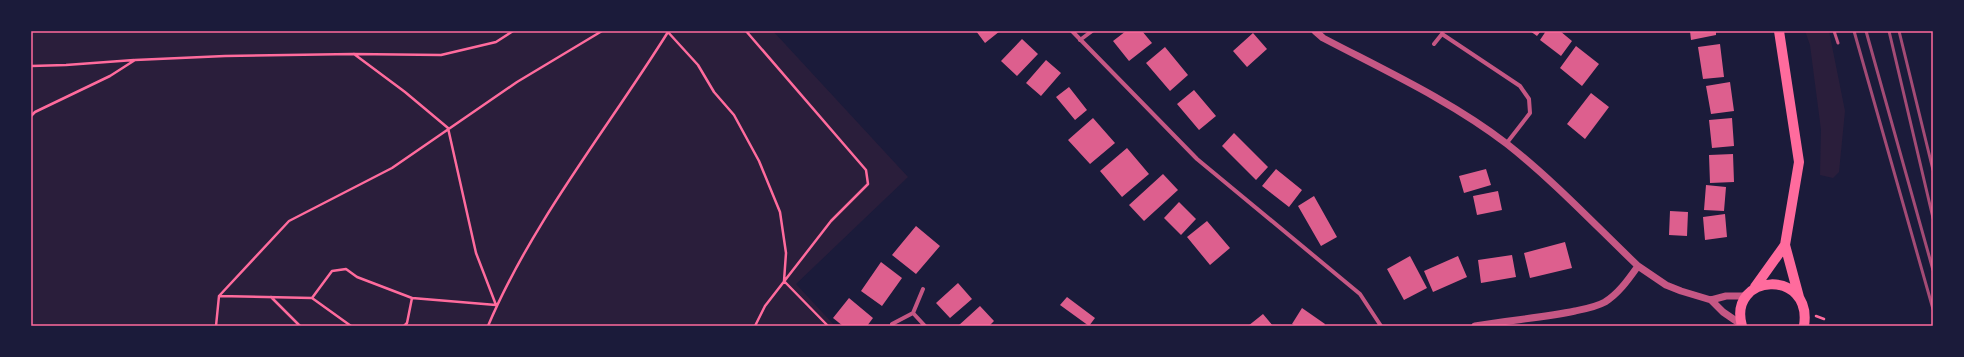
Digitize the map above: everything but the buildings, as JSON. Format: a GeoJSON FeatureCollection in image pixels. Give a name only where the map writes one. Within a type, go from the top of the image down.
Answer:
{"type":"FeatureCollection","features":[{"type":"Feature","properties":{"kind":"main road"},"geometry":{"type":"LineString","coordinates":[[1779,31],[1799,162],[1785,244],[1804,311],[1804,326]]}},
{"type":"Feature","properties":{"kind":"main road"},"geometry":{"type":"LineString","coordinates":[[1742,326],[1740,317],[1741,309],[1747,296],[1785,244]]}},
{"type":"Feature","properties":{"kind":"main road"},"geometry":{"type":"LineString","coordinates":[[1755,287],[1770,284],[1784,286],[1799,297]]}},
{"type":"Feature","properties":{"kind":"street"},"geometry":{"type":"LineString","coordinates":[[1072,31],[1198,159],[1360,294],[1381,326]]}},
{"type":"Feature","properties":{"kind":"street"},"geometry":{"type":"LineString","coordinates":[[1080,40],[1092,31]]}},
{"type":"Feature","properties":{"kind":"street"},"geometry":{"type":"LineString","coordinates":[[1315,31],[1324,38],[1452,106],[1506,144],[1539,171],[1638,266],[1666,284],[1681,291],[1711,300],[1723,312],[1742,326]]}},
{"type":"Feature","properties":{"kind":"street"},"geometry":{"type":"LineString","coordinates":[[1434,44],[1442,34],[1520,86],[1529,99],[1530,113],[1506,144]]}},
{"type":"Feature","properties":{"kind":"street"},"geometry":{"type":"LineString","coordinates":[[1475,326],[1549,316],[1599,305],[1619,290],[1638,266]]}},
{"type":"Feature","properties":{"kind":"street"},"geometry":{"type":"LineString","coordinates":[[892,324],[913,313],[923,289]]}},
{"type":"Feature","properties":{"kind":"street"},"geometry":{"type":"LineString","coordinates":[[1711,300],[1726,296],[1747,296]]}},
{"type":"Feature","properties":{"kind":"street"},"geometry":{"type":"LineString","coordinates":[[913,313],[926,326]]}},
{"type":"Feature","properties":{"kind":"lane"},"geometry":{"type":"LineString","coordinates":[[1834,31],[1838,42]]}},
{"type":"Feature","properties":{"kind":"path"},"geometry":{"type":"LineString","coordinates":[[31,66],[225,56],[353,54],[441,55],[496,42],[513,31]]}},
{"type":"Feature","properties":{"kind":"path"},"geometry":{"type":"LineString","coordinates":[[216,326],[219,296],[289,221],[392,168],[448,128],[517,82],[602,31]]}},
{"type":"Feature","properties":{"kind":"path"},"geometry":{"type":"LineString","coordinates":[[488,326],[496,305],[541,224],[667,31],[698,65],[714,92],[734,115],[758,161],[780,212],[786,253],[784,282],[828,326]]}},
{"type":"Feature","properties":{"kind":"path"},"geometry":{"type":"LineString","coordinates":[[746,31],[866,170],[868,184],[831,221],[765,306],[755,326]]}},
{"type":"Feature","properties":{"kind":"path"},"geometry":{"type":"LineString","coordinates":[[353,54],[405,92],[448,128],[459,185],[471,226],[476,253],[496,305]]}},
{"type":"Feature","properties":{"kind":"path"},"geometry":{"type":"LineString","coordinates":[[31,116],[35,112],[110,76],[135,60]]}},
{"type":"Feature","properties":{"kind":"path"},"geometry":{"type":"LineString","coordinates":[[312,298],[332,271],[346,269],[357,277],[412,298],[496,305]]}},
{"type":"Feature","properties":{"kind":"path"},"geometry":{"type":"LineString","coordinates":[[219,296],[312,298],[351,326]]}},
{"type":"Feature","properties":{"kind":"path"},"geometry":{"type":"LineString","coordinates":[[271,297],[300,326]]}},
{"type":"Feature","properties":{"kind":"path"},"geometry":{"type":"LineString","coordinates":[[404,326],[408,323],[412,298]]}},
{"type":"Feature","properties":{"kind":"shaded area"},"geometry":{"type":"Polygon","coordinates":[[[31,31],[773,31],[908,177],[796,284],[835,326],[31,326],[31,31]]]}},
{"type":"Feature","properties":{"kind":"shaded area"},"geometry":{"type":"Polygon","coordinates":[[[1805,31],[1829,31],[1845,111],[1839,172],[1833,178],[1820,175],[1821,130],[1810,45],[1805,31]]]}},
{"type":"Feature","properties":{"kind":"railway"},"geometry":{"type":"LineString","coordinates":[[1854,31],[1933,309]]}},
{"type":"Feature","properties":{"kind":"railway"},"geometry":{"type":"LineString","coordinates":[[1866,31],[1933,270]]}},
{"type":"Feature","properties":{"kind":"railway"},"geometry":{"type":"LineString","coordinates":[[1889,31],[1933,218]]}},
{"type":"Feature","properties":{"kind":"railway"},"geometry":{"type":"LineString","coordinates":[[1899,31],[1933,170]]}}]}
